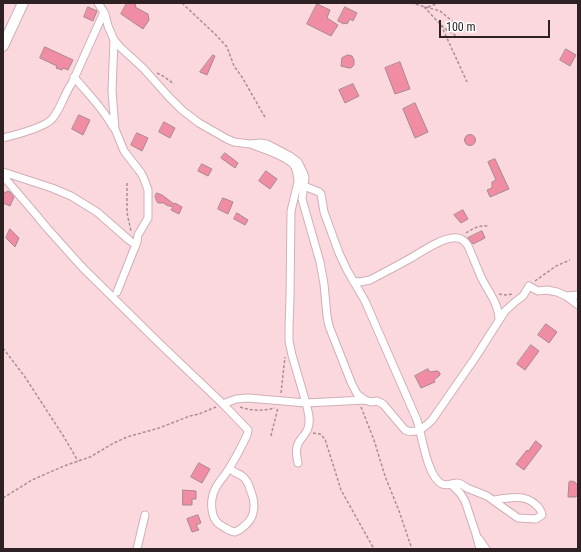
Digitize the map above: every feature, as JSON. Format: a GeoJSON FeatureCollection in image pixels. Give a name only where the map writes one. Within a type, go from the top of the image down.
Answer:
{"type":"FeatureCollection","features":[{"type":"Feature","properties":{"kind":"main road"},"geometry":{"type":"LineString","coordinates":[[3,46],[23,3]]}},
{"type":"Feature","properties":{"kind":"street"},"geometry":{"type":"LineString","coordinates":[[98,3],[106,14],[110,33],[114,40],[143,68],[168,97],[190,116],[209,130],[234,142],[267,144],[298,162],[303,172],[304,177],[292,210],[289,327],[292,355],[306,403],[310,423],[297,447],[298,463]]}},
{"type":"Feature","properties":{"kind":"street"},"geometry":{"type":"LineString","coordinates":[[3,138],[45,124],[52,119],[74,77],[104,12]]}},
{"type":"Feature","properties":{"kind":"street"},"geometry":{"type":"LineString","coordinates":[[114,40],[112,91],[116,133]]}},
{"type":"Feature","properties":{"kind":"street"},"geometry":{"type":"LineString","coordinates":[[74,77],[107,116],[124,152],[141,173],[148,190],[148,218],[138,235],[136,244],[117,292]]}},
{"type":"Feature","properties":{"kind":"street"},"geometry":{"type":"LineString","coordinates":[[3,172],[71,196],[97,212],[129,240],[136,244]]}},
{"type":"Feature","properties":{"kind":"street"},"geometry":{"type":"LineString","coordinates":[[3,176],[82,267],[248,430],[246,438],[230,468],[218,484],[212,497],[213,513],[216,521],[226,529],[233,532],[241,529],[250,522],[254,505],[251,490],[248,484],[243,477],[234,473],[230,468]]}},
{"type":"Feature","properties":{"kind":"street"},"geometry":{"type":"LineString","coordinates":[[301,184],[302,199],[320,262],[325,291],[326,316],[350,382],[362,401]]}},
{"type":"Feature","properties":{"kind":"street"},"geometry":{"type":"LineString","coordinates":[[301,184],[321,194],[324,212],[332,237],[344,264],[368,307],[417,420],[424,450]]}},
{"type":"Feature","properties":{"kind":"street"},"geometry":{"type":"LineString","coordinates":[[353,280],[360,282],[370,280],[434,245],[448,239],[461,239],[468,246],[483,281],[498,309],[499,321]]}},
{"type":"Feature","properties":{"kind":"street"},"geometry":{"type":"LineString","coordinates":[[411,432],[419,430],[432,420],[505,312],[523,296],[529,286],[538,290],[556,292],[566,296],[578,305]]}},
{"type":"Feature","properties":{"kind":"street"},"geometry":{"type":"LineString","coordinates":[[566,296],[578,296]]}},
{"type":"Feature","properties":{"kind":"street"},"geometry":{"type":"LineString","coordinates":[[222,404],[236,399],[248,398],[306,403],[378,401],[383,404],[405,430],[417,436],[432,471],[440,483],[444,485],[461,484],[494,500],[518,518],[536,519],[542,515],[539,506],[527,498],[494,500]]}},
{"type":"Feature","properties":{"kind":"street"},"geometry":{"type":"LineString","coordinates":[[451,484],[460,493],[465,501],[480,549]]}},
{"type":"Feature","properties":{"kind":"street"},"geometry":{"type":"LineString","coordinates":[[137,549],[145,515]]}},
{"type":"Feature","properties":{"kind":"street"},"geometry":{"type":"LineString","coordinates":[[476,534],[486,549]]}},
{"type":"Feature","properties":{"kind":"path"},"geometry":{"type":"LineString","coordinates":[[182,3],[216,35],[226,47],[234,66],[242,77],[266,120]]}},
{"type":"Feature","properties":{"kind":"path"},"geometry":{"type":"LineString","coordinates":[[411,3],[440,11],[457,25]]}},
{"type":"Feature","properties":{"kind":"path"},"geometry":{"type":"LineString","coordinates":[[425,7],[439,3]]}},
{"type":"Feature","properties":{"kind":"path"},"geometry":{"type":"LineString","coordinates":[[425,7],[447,31],[459,37]]}},
{"type":"Feature","properties":{"kind":"path"},"geometry":{"type":"LineString","coordinates":[[441,25],[467,82]]}},
{"type":"Feature","properties":{"kind":"path"},"geometry":{"type":"LineString","coordinates":[[127,183],[126,202],[130,228],[136,244]]}},
{"type":"Feature","properties":{"kind":"path"},"geometry":{"type":"LineString","coordinates":[[461,239],[473,228],[488,226]]}},
{"type":"Feature","properties":{"kind":"path"},"geometry":{"type":"LineString","coordinates":[[529,286],[556,266],[570,260]]}},
{"type":"Feature","properties":{"kind":"path"},"geometry":{"type":"LineString","coordinates":[[490,292],[506,295],[518,293]]}},
{"type":"Feature","properties":{"kind":"path"},"geometry":{"type":"LineString","coordinates":[[3,348],[25,377],[64,437],[78,462]]}},
{"type":"Feature","properties":{"kind":"path"},"geometry":{"type":"LineString","coordinates":[[271,436],[280,401],[285,354]]}},
{"type":"Feature","properties":{"kind":"path"},"geometry":{"type":"LineString","coordinates":[[362,401],[382,466],[412,549]]}},
{"type":"Feature","properties":{"kind":"path"},"geometry":{"type":"LineString","coordinates":[[3,498],[32,480],[64,466],[90,457],[127,437],[212,410],[222,404]]}},
{"type":"Feature","properties":{"kind":"path"},"geometry":{"type":"LineString","coordinates":[[305,434],[314,432],[323,437],[328,446],[341,490],[374,549]]}},
{"type":"Feature","properties":{"kind":"building"},"geometry":{"type":"Polygon","coordinates":[[[127,3],[136,5],[135,7],[148,14],[149,20],[143,29],[121,14],[127,3]]]}},
{"type":"Feature","properties":{"kind":"building"},"geometry":{"type":"Polygon","coordinates":[[[317,4],[330,10],[327,18],[338,25],[331,36],[307,24],[317,4]]]}},
{"type":"Feature","properties":{"kind":"building"},"geometry":{"type":"Polygon","coordinates":[[[88,7],[97,11],[93,21],[84,17],[88,7]]]}},
{"type":"Feature","properties":{"kind":"building"},"geometry":{"type":"Polygon","coordinates":[[[345,7],[357,13],[353,21],[350,19],[347,24],[338,21],[345,7]]]}},
{"type":"Feature","properties":{"kind":"building"},"geometry":{"type":"Polygon","coordinates":[[[45,47],[73,60],[68,70],[56,68],[57,66],[40,58],[45,47]]]}},
{"type":"Feature","properties":{"kind":"building"},"geometry":{"type":"Polygon","coordinates":[[[566,49],[576,55],[570,66],[560,60],[566,49]]]}},
{"type":"Feature","properties":{"kind":"building"},"geometry":{"type":"Polygon","coordinates":[[[213,55],[215,56],[207,75],[200,72],[213,55]]]}},
{"type":"Feature","properties":{"kind":"building"},"geometry":{"type":"Polygon","coordinates":[[[348,55],[352,56],[354,60],[354,65],[351,68],[341,66],[342,58],[348,55]]]}},
{"type":"Feature","properties":{"kind":"building"},"geometry":{"type":"Polygon","coordinates":[[[400,62],[410,89],[395,94],[385,68],[400,62]]]}},
{"type":"Feature","properties":{"kind":"building"},"geometry":{"type":"Polygon","coordinates":[[[353,84],[359,96],[345,103],[339,90],[353,84]]]}},
{"type":"Feature","properties":{"kind":"building"},"geometry":{"type":"Polygon","coordinates":[[[415,103],[428,132],[415,138],[403,109],[415,103]]]}},
{"type":"Feature","properties":{"kind":"building"},"geometry":{"type":"Polygon","coordinates":[[[79,115],[90,120],[83,135],[72,129],[79,115]]]}},
{"type":"Feature","properties":{"kind":"building"},"geometry":{"type":"Polygon","coordinates":[[[164,122],[175,128],[170,138],[159,132],[164,122]]]}},
{"type":"Feature","properties":{"kind":"building"},"geometry":{"type":"Polygon","coordinates":[[[137,133],[148,138],[142,151],[131,145],[137,133]]]}},
{"type":"Feature","properties":{"kind":"building"},"geometry":{"type":"Polygon","coordinates":[[[470,134],[474,136],[476,140],[474,144],[470,146],[466,144],[464,140],[466,136],[470,134]]]}},
{"type":"Feature","properties":{"kind":"building"},"geometry":{"type":"Polygon","coordinates":[[[225,153],[238,163],[235,168],[221,158],[225,153]]]}},
{"type":"Feature","properties":{"kind":"building"},"geometry":{"type":"Polygon","coordinates":[[[495,159],[509,189],[490,197],[487,190],[492,188],[492,182],[496,180],[488,162],[495,159]]]}},
{"type":"Feature","properties":{"kind":"building"},"geometry":{"type":"Polygon","coordinates":[[[202,164],[212,169],[208,176],[198,171],[202,164]]]}},
{"type":"Feature","properties":{"kind":"building"},"geometry":{"type":"Polygon","coordinates":[[[266,171],[277,179],[270,189],[259,181],[266,171]]]}},
{"type":"Feature","properties":{"kind":"building"},"geometry":{"type":"Polygon","coordinates":[[[3,191],[6,193],[7,191],[10,192],[14,197],[10,206],[3,203],[3,191]]]}},
{"type":"Feature","properties":{"kind":"building"},"geometry":{"type":"Polygon","coordinates":[[[157,193],[174,204],[175,203],[182,207],[179,214],[171,210],[173,207],[164,203],[158,203],[155,197],[157,193]]]}},
{"type":"Feature","properties":{"kind":"building"},"geometry":{"type":"Polygon","coordinates":[[[223,198],[233,202],[228,214],[218,209],[223,198]]]}},
{"type":"Feature","properties":{"kind":"building"},"geometry":{"type":"Polygon","coordinates":[[[463,210],[468,219],[461,223],[454,215],[463,210]]]}},
{"type":"Feature","properties":{"kind":"building"},"geometry":{"type":"Polygon","coordinates":[[[237,213],[248,220],[245,225],[234,219],[237,213]]]}},
{"type":"Feature","properties":{"kind":"building"},"geometry":{"type":"Polygon","coordinates":[[[10,229],[19,238],[15,247],[6,238],[10,229]]]}},
{"type":"Feature","properties":{"kind":"building"},"geometry":{"type":"Polygon","coordinates":[[[482,231],[485,238],[473,244],[468,238],[482,231]]]}},
{"type":"Feature","properties":{"kind":"building"},"geometry":{"type":"Polygon","coordinates":[[[546,324],[557,332],[549,343],[538,335],[546,324]]]}},
{"type":"Feature","properties":{"kind":"building"},"geometry":{"type":"Polygon","coordinates":[[[531,345],[539,351],[525,370],[517,364],[531,345]]]}},
{"type":"Feature","properties":{"kind":"building"},"geometry":{"type":"Polygon","coordinates":[[[428,369],[430,372],[438,371],[440,375],[434,380],[435,382],[421,388],[415,376],[428,369]]]}},
{"type":"Feature","properties":{"kind":"building"},"geometry":{"type":"Polygon","coordinates":[[[536,441],[542,446],[524,470],[516,464],[536,441]]]}},
{"type":"Feature","properties":{"kind":"building"},"geometry":{"type":"Polygon","coordinates":[[[199,463],[210,469],[202,483],[191,477],[199,463]]]}},
{"type":"Feature","properties":{"kind":"building"},"geometry":{"type":"Polygon","coordinates":[[[571,481],[578,484],[578,496],[576,497],[568,497],[569,482],[571,481]]]}},
{"type":"Feature","properties":{"kind":"building"},"geometry":{"type":"Polygon","coordinates":[[[183,490],[196,491],[196,499],[192,499],[192,505],[183,505],[183,490]]]}},
{"type":"Feature","properties":{"kind":"building"},"geometry":{"type":"Polygon","coordinates":[[[198,515],[201,523],[196,525],[199,530],[192,532],[187,519],[198,515]]]}}]}
